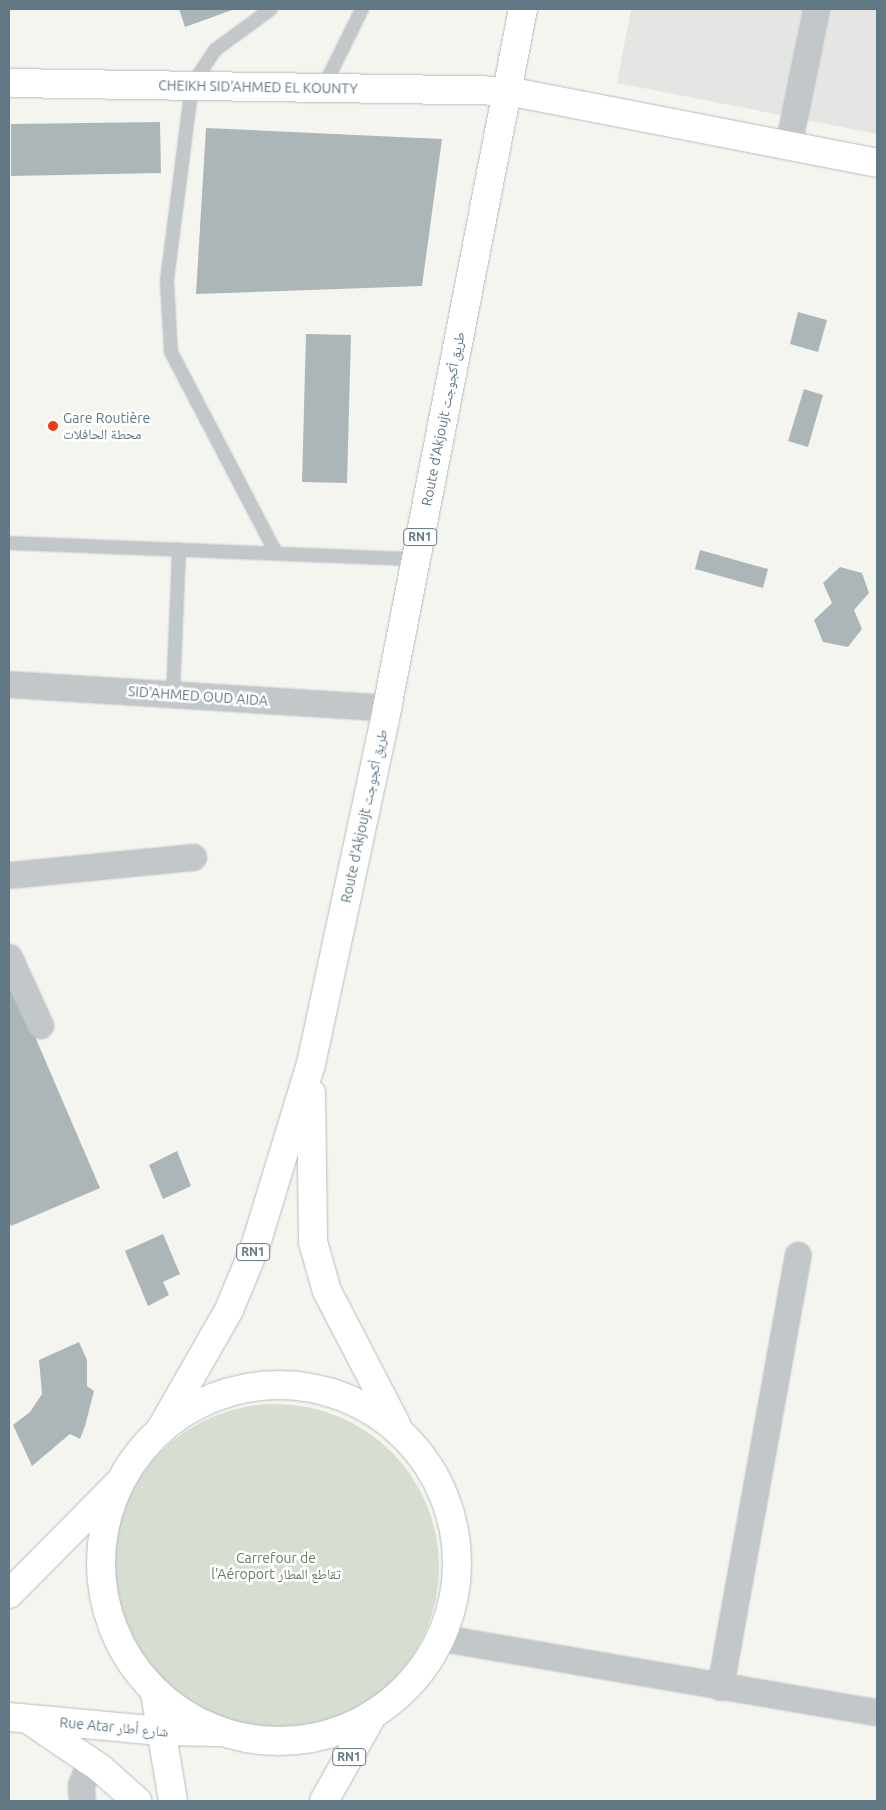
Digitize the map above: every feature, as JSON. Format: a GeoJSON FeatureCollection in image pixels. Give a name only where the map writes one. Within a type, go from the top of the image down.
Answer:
{"type":"FeatureCollection","features":[{"type":"Feature","properties":{"kind":"main road","name":"Route d'Akjoujt طريق أكجوجت"},"geometry":{"type":"LineString","coordinates":[[162,1427],[229,1310],[255,1247],[311,1064],[387,708],[523,9]]}},
{"type":"Feature","properties":{"kind":"main road","name":"CHEIKH SID'AHMED EL KOUNTY"},"geometry":{"type":"LineString","coordinates":[[9,83],[507,91],[877,163]]}},
{"type":"Feature","properties":{"kind":"main road","name":"Route d'Akjoujt طريق أكجوجت"},"geometry":{"type":"LineString","coordinates":[[311,1064],[313,1242],[327,1291],[399,1430]]}},
{"type":"Feature","properties":{"kind":"main road"},"geometry":{"type":"LineString","coordinates":[[9,1594],[118,1484],[162,1427],[210,1399],[263,1385],[300,1385],[336,1393],[370,1408],[399,1430],[438,1480],[452,1517],[458,1556],[455,1596],[442,1638],[414,1679],[373,1714],[337,1731],[299,1740],[259,1740],[220,1732],[185,1716],[155,1693],[131,1664],[112,1631],[102,1595],[99,1557],[105,1520],[118,1484]]}},
{"type":"Feature","properties":{"kind":"main road"},"geometry":{"type":"LineString","coordinates":[[155,1693],[173,1801]]}},
{"type":"Feature","properties":{"kind":"main road","name":"RN1"},"geometry":{"type":"LineString","coordinates":[[324,1801],[373,1714]]}},
{"type":"Feature","properties":{"kind":"main road"},"geometry":{"type":"LineString","coordinates":[[19,1718],[90,1761],[138,1801]]}},
{"type":"Feature","properties":{"kind":"main road","name":"Rue Atar شارع أطار"},"geometry":{"type":"LineString","coordinates":[[19,1718],[160,1731],[220,1732]]}},
{"type":"Feature","properties":{"kind":"street"},"geometry":{"type":"LineString","coordinates":[[788,146],[816,9]]}},
{"type":"Feature","properties":{"kind":"street","name":"SID'AHMED OUD AIDA"},"geometry":{"type":"LineString","coordinates":[[9,684],[387,708]]}},
{"type":"Feature","properties":{"kind":"street"},"geometry":{"type":"LineString","coordinates":[[9,875],[193,857]]}},
{"type":"Feature","properties":{"kind":"street"},"geometry":{"type":"LineString","coordinates":[[9,957],[40,1025]]}},
{"type":"Feature","properties":{"kind":"street"},"geometry":{"type":"LineString","coordinates":[[720,1687],[798,1255]]}},
{"type":"Feature","properties":{"kind":"street"},"geometry":{"type":"LineString","coordinates":[[442,1638],[720,1687],[877,1712]]}},
{"type":"Feature","properties":{"kind":"street"},"geometry":{"type":"LineString","coordinates":[[82,1801],[81,1785],[90,1761]]}},
{"type":"Feature","properties":{"kind":"lane"},"geometry":{"type":"LineString","coordinates":[[271,9],[215,50],[192,86],[167,281],[171,352],[276,553]]}},
{"type":"Feature","properties":{"kind":"lane"},"geometry":{"type":"LineString","coordinates":[[323,88],[362,9]]}},
{"type":"Feature","properties":{"kind":"lane"},"geometry":{"type":"LineString","coordinates":[[9,543],[416,559]]}},
{"type":"Feature","properties":{"kind":"lane"},"geometry":{"type":"LineString","coordinates":[[173,694],[179,549]]}},
{"type":"Feature","properties":{"kind":"shaded area"},"geometry":{"type":"Polygon","coordinates":[[[631,9],[877,9],[877,134],[617,83],[631,9]]]}},
{"type":"Feature","properties":{"kind":"green space","name":"Carrefour de l'Aéroport تقاطع المطار"},"geometry":{"type":"Polygon","coordinates":[[[276,1404],[308,1407],[338,1416],[367,1431],[391,1452],[412,1476],[427,1505],[436,1535],[439,1567],[436,1599],[427,1629],[412,1658],[391,1682],[367,1703],[338,1718],[308,1727],[276,1730],[244,1727],[214,1718],[185,1703],[161,1682],[140,1658],[125,1629],[116,1599],[113,1567],[116,1535],[125,1505],[140,1476],[161,1452],[185,1431],[214,1416],[244,1407],[276,1404]]]}},
{"type":"Feature","properties":{"kind":"building"},"geometry":{"type":"Polygon","coordinates":[[[179,9],[235,9],[185,27],[179,9]]]}},
{"type":"Feature","properties":{"kind":"building"},"geometry":{"type":"Polygon","coordinates":[[[160,122],[161,173],[11,176],[11,124],[160,122]]]}},
{"type":"Feature","properties":{"kind":"building"},"geometry":{"type":"Polygon","coordinates":[[[206,128],[442,139],[422,286],[196,294],[206,128]]]}},
{"type":"Feature","properties":{"kind":"building"},"geometry":{"type":"Polygon","coordinates":[[[798,312],[827,320],[818,352],[790,344],[798,312]]]}},
{"type":"Feature","properties":{"kind":"building"},"geometry":{"type":"Polygon","coordinates":[[[306,334],[351,335],[347,483],[302,482],[306,334]]]}},
{"type":"Feature","properties":{"kind":"building"},"geometry":{"type":"Polygon","coordinates":[[[804,389],[823,395],[808,447],[788,441],[804,389]]]}},
{"type":"Feature","properties":{"kind":"building"},"geometry":{"type":"Polygon","coordinates":[[[700,550],[768,569],[763,588],[695,569],[700,550]]]}},
{"type":"Feature","properties":{"kind":"building"},"geometry":{"type":"Polygon","coordinates":[[[840,567],[862,573],[869,593],[854,610],[862,629],[848,647],[823,642],[814,620],[832,603],[823,583],[840,567]]]}},
{"type":"Feature","properties":{"kind":"building"},"geometry":{"type":"Polygon","coordinates":[[[9,976],[100,1188],[11,1226],[9,1222],[9,976]]]}},
{"type":"Feature","properties":{"kind":"building"},"geometry":{"type":"Polygon","coordinates":[[[177,1151],[191,1186],[163,1199],[149,1165],[177,1151]]]}},
{"type":"Feature","properties":{"kind":"building"},"geometry":{"type":"Polygon","coordinates":[[[163,1234],[180,1274],[163,1282],[169,1295],[148,1306],[125,1251],[163,1234]]]}},
{"type":"Feature","properties":{"kind":"building"},"geometry":{"type":"Polygon","coordinates":[[[79,1342],[87,1360],[87,1386],[94,1391],[85,1426],[80,1439],[70,1434],[32,1466],[13,1425],[30,1412],[42,1394],[39,1360],[79,1342]]]}},
{"type":"Feature","properties":{"kind":"place","name":"Gare Routière محطة الحافلات"},"geometry":{"type":"Point","coordinates":[53,426]}}]}
